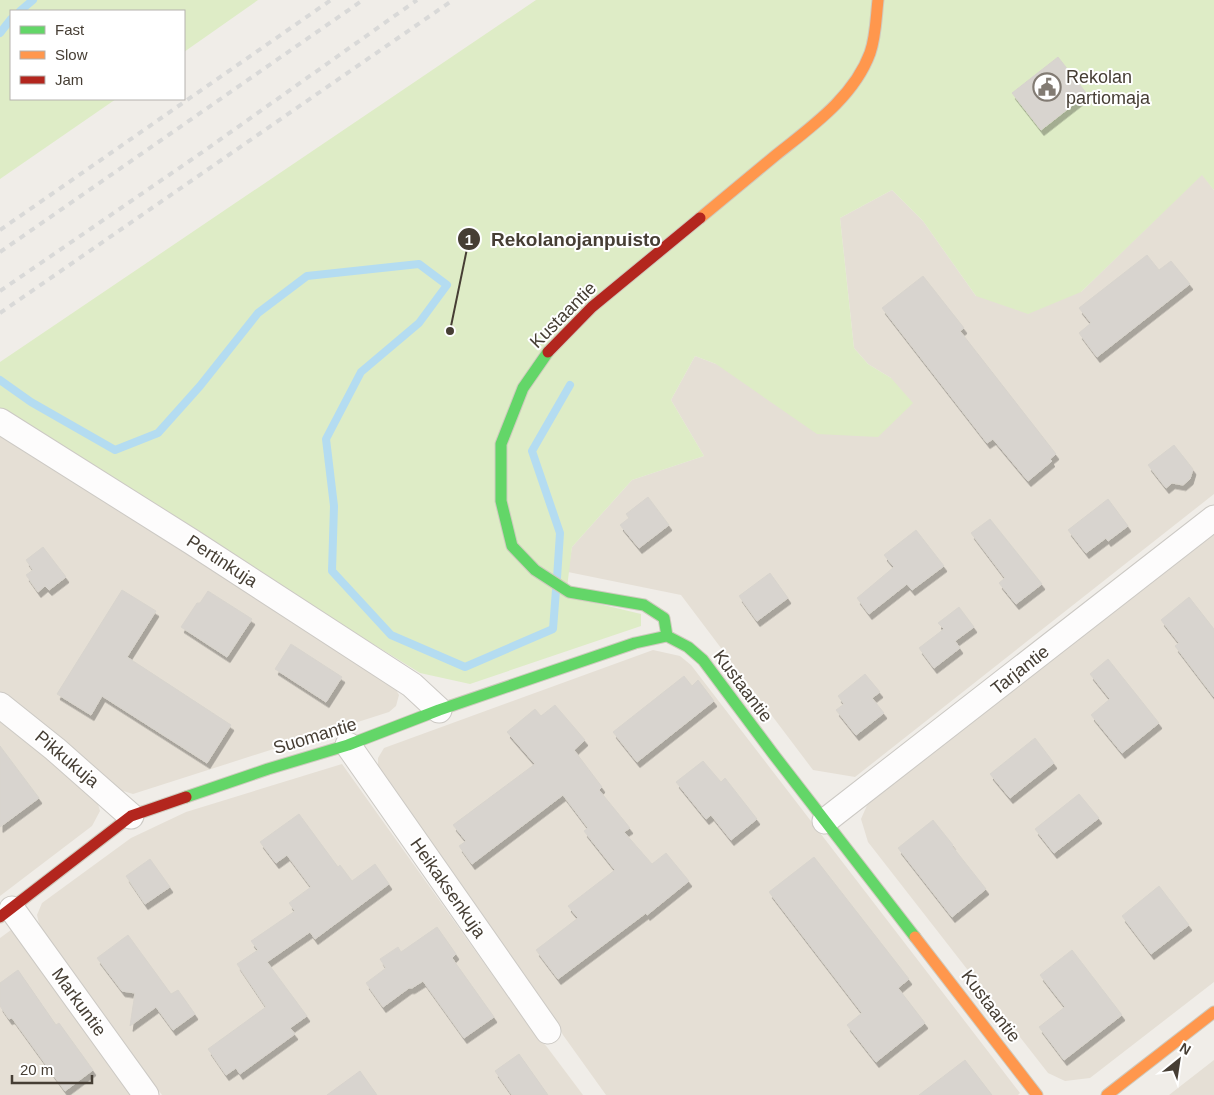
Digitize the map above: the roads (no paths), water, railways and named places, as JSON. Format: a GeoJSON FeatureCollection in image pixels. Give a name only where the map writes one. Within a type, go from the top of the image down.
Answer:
{"type":"FeatureCollection","features":[{"type":"Feature","properties":{"kind":"street","name":"Kustaantie"},"geometry":{"type":"LineString","coordinates":[[878,0],[872,44],[859,76],[842,97],[822,118],[592,307],[550,349],[523,388],[501,444],[501,501],[512,546],[535,570],[569,592],[644,605],[664,618],[667,636],[688,647],[703,660],[774,755],[1037,1095]]}},
{"type":"Feature","properties":{"kind":"street","name":"Pertinkuja"},"geometry":{"type":"LineString","coordinates":[[0,421],[192,542],[412,685],[439,710]]}},
{"type":"Feature","properties":{"kind":"street","name":"Tarjantie"},"geometry":{"type":"LineString","coordinates":[[826,821],[1214,518]]}},
{"type":"Feature","properties":{"kind":"street","name":"Suomantie"},"geometry":{"type":"LineString","coordinates":[[6,913],[131,816],[258,772],[348,745],[439,710],[635,643],[667,636]]}},
{"type":"Feature","properties":{"kind":"street","name":"Pikkukuja"},"geometry":{"type":"LineString","coordinates":[[0,705],[55,749],[131,816]]}},
{"type":"Feature","properties":{"kind":"street","name":"Heikaksenkuja"},"geometry":{"type":"LineString","coordinates":[[348,745],[548,1031]]}},
{"type":"Feature","properties":{"kind":"street","name":"Markuntie"},"geometry":{"type":"LineString","coordinates":[[6,913],[146,1095]]}},
{"type":"Feature","properties":{"kind":"street"},"geometry":{"type":"LineString","coordinates":[[1107,1095],[1214,1012]]}},
{"type":"Feature","properties":{"kind":"waterway"},"geometry":{"type":"LineString","coordinates":[[21,10],[33,0]]}},
{"type":"Feature","properties":{"kind":"waterway"},"geometry":{"type":"LineString","coordinates":[[0,33],[10,20]]}},
{"type":"Feature","properties":{"kind":"waterway"},"geometry":{"type":"LineString","coordinates":[[0,380],[31,402],[115,450],[158,433],[200,386],[258,313],[307,276],[419,264],[447,285],[419,323],[361,372],[326,439],[334,506],[332,571],[391,635],[465,667],[553,629],[556,590]]}},
{"type":"Feature","properties":{"kind":"waterway"},"geometry":{"type":"LineString","coordinates":[[557,578],[560,533],[532,451],[570,385]]}},
{"type":"Feature","properties":{"kind":"railway"},"geometry":{"type":"LineString","coordinates":[[0,230],[331,0]]}},
{"type":"Feature","properties":{"kind":"railway"},"geometry":{"type":"LineString","coordinates":[[0,252],[363,0]]}},
{"type":"Feature","properties":{"kind":"railway"},"geometry":{"type":"LineString","coordinates":[[0,291],[204,151],[417,0]]}},
{"type":"Feature","properties":{"kind":"railway"},"geometry":{"type":"LineString","coordinates":[[0,313],[453,0]]}},
{"type":"Feature","properties":{"kind":"place","name":"Rekolan partiomaja"},"geometry":{"type":"Point","coordinates":[1047,87]}},
{"type":"Feature","properties":{"kind":"place","name":"Rekolanojanpuisto"},"geometry":{"type":"Point","coordinates":[450,331]}}]}
